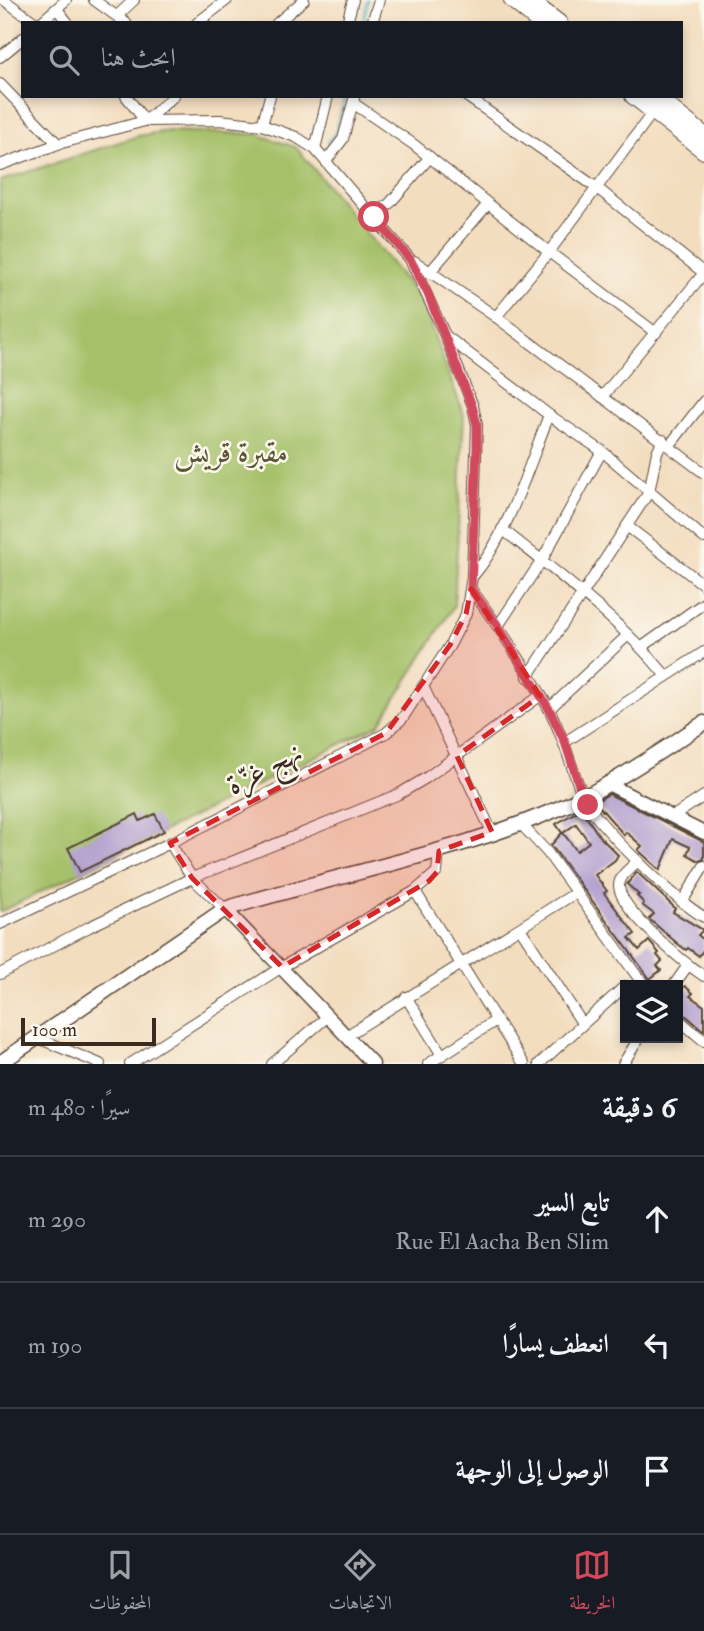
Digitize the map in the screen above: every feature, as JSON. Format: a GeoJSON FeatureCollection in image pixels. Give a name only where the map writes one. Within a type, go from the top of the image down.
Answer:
{"type":"FeatureCollection","features":[{"type":"Feature","properties":{"kind":"main road"},"geometry":{"type":"LineString","coordinates":[[512,0],[538,21]]}},
{"type":"Feature","properties":{"kind":"main road"},"geometry":{"type":"LineString","coordinates":[[529,0],[556,21]]}},
{"type":"Feature","properties":{"kind":"main road"},"geometry":{"type":"LineString","coordinates":[[654,104],[702,129]]}},
{"type":"Feature","properties":{"kind":"main road"},"geometry":{"type":"LineString","coordinates":[[654,104],[704,151]]}},
{"type":"Feature","properties":{"kind":"main road"},"geometry":{"type":"LineString","coordinates":[[0,1063],[225,909],[439,851],[520,823],[608,784],[704,723]]}},
{"type":"Feature","properties":{"kind":"street"},"geometry":{"type":"LineString","coordinates":[[41,21],[66,0]]}},
{"type":"Feature","properties":{"kind":"street"},"geometry":{"type":"LineString","coordinates":[[94,0],[123,21]]}},
{"type":"Feature","properties":{"kind":"street"},"geometry":{"type":"LineString","coordinates":[[117,16],[134,0]]}},
{"type":"Feature","properties":{"kind":"street"},"geometry":{"type":"LineString","coordinates":[[199,21],[213,4],[228,0]]}},
{"type":"Feature","properties":{"kind":"street"},"geometry":{"type":"LineString","coordinates":[[280,21],[304,0]]}},
{"type":"Feature","properties":{"kind":"street"},"geometry":{"type":"LineString","coordinates":[[348,21],[353,0]]}},
{"type":"Feature","properties":{"kind":"street"},"geometry":{"type":"LineString","coordinates":[[373,21],[379,0]]}},
{"type":"Feature","properties":{"kind":"street"},"geometry":{"type":"LineString","coordinates":[[0,13],[7,2],[35,21]]}},
{"type":"Feature","properties":{"kind":"street"},"geometry":{"type":"LineString","coordinates":[[57,9],[66,21]]}},
{"type":"Feature","properties":{"kind":"street"},"geometry":{"type":"LineString","coordinates":[[292,21],[295,10]]}},
{"type":"Feature","properties":{"kind":"street"},"geometry":{"type":"LineString","coordinates":[[0,57],[21,39]]}},
{"type":"Feature","properties":{"kind":"street"},"geometry":{"type":"LineString","coordinates":[[0,85],[58,144]]}},
{"type":"Feature","properties":{"kind":"street"},"geometry":{"type":"LineString","coordinates":[[127,98],[145,121]]}},
{"type":"Feature","properties":{"kind":"street"},"geometry":{"type":"LineString","coordinates":[[145,121],[172,98]]}},
{"type":"Feature","properties":{"kind":"street"},"geometry":{"type":"LineString","coordinates":[[262,125],[269,98]]}},
{"type":"Feature","properties":{"kind":"street"},"geometry":{"type":"LineString","coordinates":[[314,149],[327,98]]}},
{"type":"Feature","properties":{"kind":"street"},"geometry":{"type":"LineString","coordinates":[[469,98],[597,188],[704,273],[602,397]]}},
{"type":"Feature","properties":{"kind":"street"},"geometry":{"type":"LineString","coordinates":[[326,161],[343,139],[354,99],[656,333]]}},
{"type":"Feature","properties":{"kind":"street"},"geometry":{"type":"LineString","coordinates":[[496,317],[597,188],[654,104]]}},
{"type":"Feature","properties":{"kind":"street"},"geometry":{"type":"LineString","coordinates":[[0,165],[58,144],[145,121],[220,120],[262,125],[296,137],[326,161],[410,259],[496,317],[704,473]]}},
{"type":"Feature","properties":{"kind":"street"},"geometry":{"type":"LineString","coordinates":[[374,217],[390,203],[430,157]]}},
{"type":"Feature","properties":{"kind":"street"},"geometry":{"type":"LineString","coordinates":[[429,273],[488,204]]}},
{"type":"Feature","properties":{"kind":"street","name":"نهج غزّة"},"geometry":{"type":"LineString","coordinates":[[0,924],[170,843],[386,733],[402,719],[458,632],[466,614],[471,589],[477,425],[445,335],[410,259]]}},
{"type":"Feature","properties":{"kind":"street"},"geometry":{"type":"LineString","coordinates":[[445,335],[549,415],[602,451],[704,538]]}},
{"type":"Feature","properties":{"kind":"street"},"geometry":{"type":"LineString","coordinates":[[528,677],[649,492],[657,452],[704,401]]}},
{"type":"Feature","properties":{"kind":"street"},"geometry":{"type":"LineString","coordinates":[[472,577],[484,562],[502,529],[549,415]]}},
{"type":"Feature","properties":{"kind":"street"},"geometry":{"type":"LineString","coordinates":[[498,626],[542,561],[602,451]]}},
{"type":"Feature","properties":{"kind":"street"},"geometry":{"type":"LineString","coordinates":[[627,526],[704,585]]}},
{"type":"Feature","properties":{"kind":"street"},"geometry":{"type":"LineString","coordinates":[[502,529],[583,593],[642,647],[666,676]]}},
{"type":"Feature","properties":{"kind":"street"},"geometry":{"type":"LineString","coordinates":[[471,589],[498,626],[549,709],[565,742],[583,797],[593,812],[638,861],[682,902],[704,916]]}},
{"type":"Feature","properties":{"kind":"street"},"geometry":{"type":"LineString","coordinates":[[642,647],[704,603]]}},
{"type":"Feature","properties":{"kind":"street"},"geometry":{"type":"LineString","coordinates":[[549,709],[628,635]]}},
{"type":"Feature","properties":{"kind":"street"},"geometry":{"type":"LineString","coordinates":[[565,742],[704,652]]}},
{"type":"Feature","properties":{"kind":"street"},"geometry":{"type":"LineString","coordinates":[[423,686],[492,832]]}},
{"type":"Feature","properties":{"kind":"street"},"geometry":{"type":"LineString","coordinates":[[0,974],[192,877],[399,794],[540,696]]}},
{"type":"Feature","properties":{"kind":"street"},"geometry":{"type":"LineString","coordinates":[[608,784],[704,833]]}},
{"type":"Feature","properties":{"kind":"street"},"geometry":{"type":"LineString","coordinates":[[672,817],[704,796]]}},
{"type":"Feature","properties":{"kind":"street"},"geometry":{"type":"LineString","coordinates":[[520,823],[547,852],[641,980]]}},
{"type":"Feature","properties":{"kind":"street"},"geometry":{"type":"LineString","coordinates":[[170,843],[192,877],[282,967],[371,1064]]}},
{"type":"Feature","properties":{"kind":"street"},"geometry":{"type":"LineString","coordinates":[[130,1064],[282,967],[415,891],[437,872],[439,851]]}},
{"type":"Feature","properties":{"kind":"street"},"geometry":{"type":"LineString","coordinates":[[638,861],[621,878],[619,886],[624,901],[688,965],[704,976]]}},
{"type":"Feature","properties":{"kind":"street"},"geometry":{"type":"LineString","coordinates":[[682,902],[704,866]]}},
{"type":"Feature","properties":{"kind":"street"},"geometry":{"type":"LineString","coordinates":[[415,891],[524,1064]]}},
{"type":"Feature","properties":{"kind":"street"},"geometry":{"type":"LineString","coordinates":[[346,1036],[577,892]]}},
{"type":"Feature","properties":{"kind":"street"},"geometry":{"type":"LineString","coordinates":[[520,928],[582,1023]]}},
{"type":"Feature","properties":{"kind":"street"},"geometry":{"type":"LineString","coordinates":[[678,980],[688,965]]}},
{"type":"Feature","properties":{"kind":"street"},"geometry":{"type":"LineString","coordinates":[[633,980],[637,976]]}},
{"type":"Feature","properties":{"kind":"street"},"geometry":{"type":"LineString","coordinates":[[539,1064],[620,991]]}},
{"type":"Feature","properties":{"kind":"street"},"geometry":{"type":"LineString","coordinates":[[406,997],[442,1055]]}},
{"type":"Feature","properties":{"kind":"street"},"geometry":{"type":"LineString","coordinates":[[272,1064],[327,1017]]}},
{"type":"Feature","properties":{"kind":"street"},"geometry":{"type":"LineString","coordinates":[[428,1064],[495,1021]]}},
{"type":"Feature","properties":{"kind":"street"},"geometry":{"type":"LineString","coordinates":[[683,1023],[704,1041]]}},
{"type":"Feature","properties":{"kind":"street"},"geometry":{"type":"LineString","coordinates":[[38,1038],[100,1064]]}},
{"type":"Feature","properties":{"kind":"street"},"geometry":{"type":"LineString","coordinates":[[624,1064],[636,1043]]}},
{"type":"Feature","properties":{"kind":"highlighted area"},"geometry":{"type":"Polygon","coordinates":[[[471,589],[540,696],[457,756],[492,832],[439,851],[437,872],[429,881],[282,967],[192,878],[170,843],[386,733],[450,645],[466,614],[471,589]]]}},
{"type":"Feature","properties":{"kind":"green space","name":"مقبرة قريش"},"geometry":{"type":"Polygon","coordinates":[[[167,131],[256,134],[296,147],[421,300],[464,415],[454,606],[379,725],[0,912],[0,181],[138,136],[167,131]]]}},
{"type":"Feature","properties":{"kind":"building"},"geometry":{"type":"Polygon","coordinates":[[[609,794],[704,842],[704,859],[699,861],[687,854],[690,847],[673,839],[660,870],[638,850],[642,846],[626,832],[624,835],[595,802],[609,794]]]}},
{"type":"Feature","properties":{"kind":"building"},"geometry":{"type":"Polygon","coordinates":[[[581,809],[600,837],[618,855],[595,875],[607,891],[604,893],[635,934],[629,938],[639,950],[649,941],[659,953],[657,955],[662,961],[657,966],[661,970],[650,979],[551,845],[562,833],[556,824],[581,809]],[[576,824],[563,833],[577,851],[589,842],[576,824]]]}},
{"type":"Feature","properties":{"kind":"building"},"geometry":{"type":"Polygon","coordinates":[[[137,814],[140,821],[155,814],[164,831],[80,872],[68,848],[137,814]]]}},
{"type":"Feature","properties":{"kind":"building"},"geometry":{"type":"Polygon","coordinates":[[[637,872],[675,908],[673,912],[703,930],[698,935],[704,940],[704,949],[699,956],[688,948],[686,950],[649,919],[654,914],[642,905],[644,903],[637,896],[639,895],[627,884],[637,872]]]}},
{"type":"Feature","properties":{"kind":"building"},"geometry":{"type":"Polygon","coordinates":[[[685,986],[693,993],[690,996],[704,1006],[704,1031],[683,1013],[685,986]]]}},
{"type":"Feature","properties":{"kind":"waterway"},"geometry":{"type":"LineString","coordinates":[[363,21],[368,0]]}},
{"type":"Feature","properties":{"kind":"waterway"},"geometry":{"type":"LineString","coordinates":[[328,142],[336,132],[344,98]]}},
{"type":"Feature","properties":{"kind":"route"},"geometry":{"type":"LineString","coordinates":[[374,217],[410,259],[428,294],[477,425],[471,589],[498,626],[549,709],[565,742],[588,805]]}}]}
